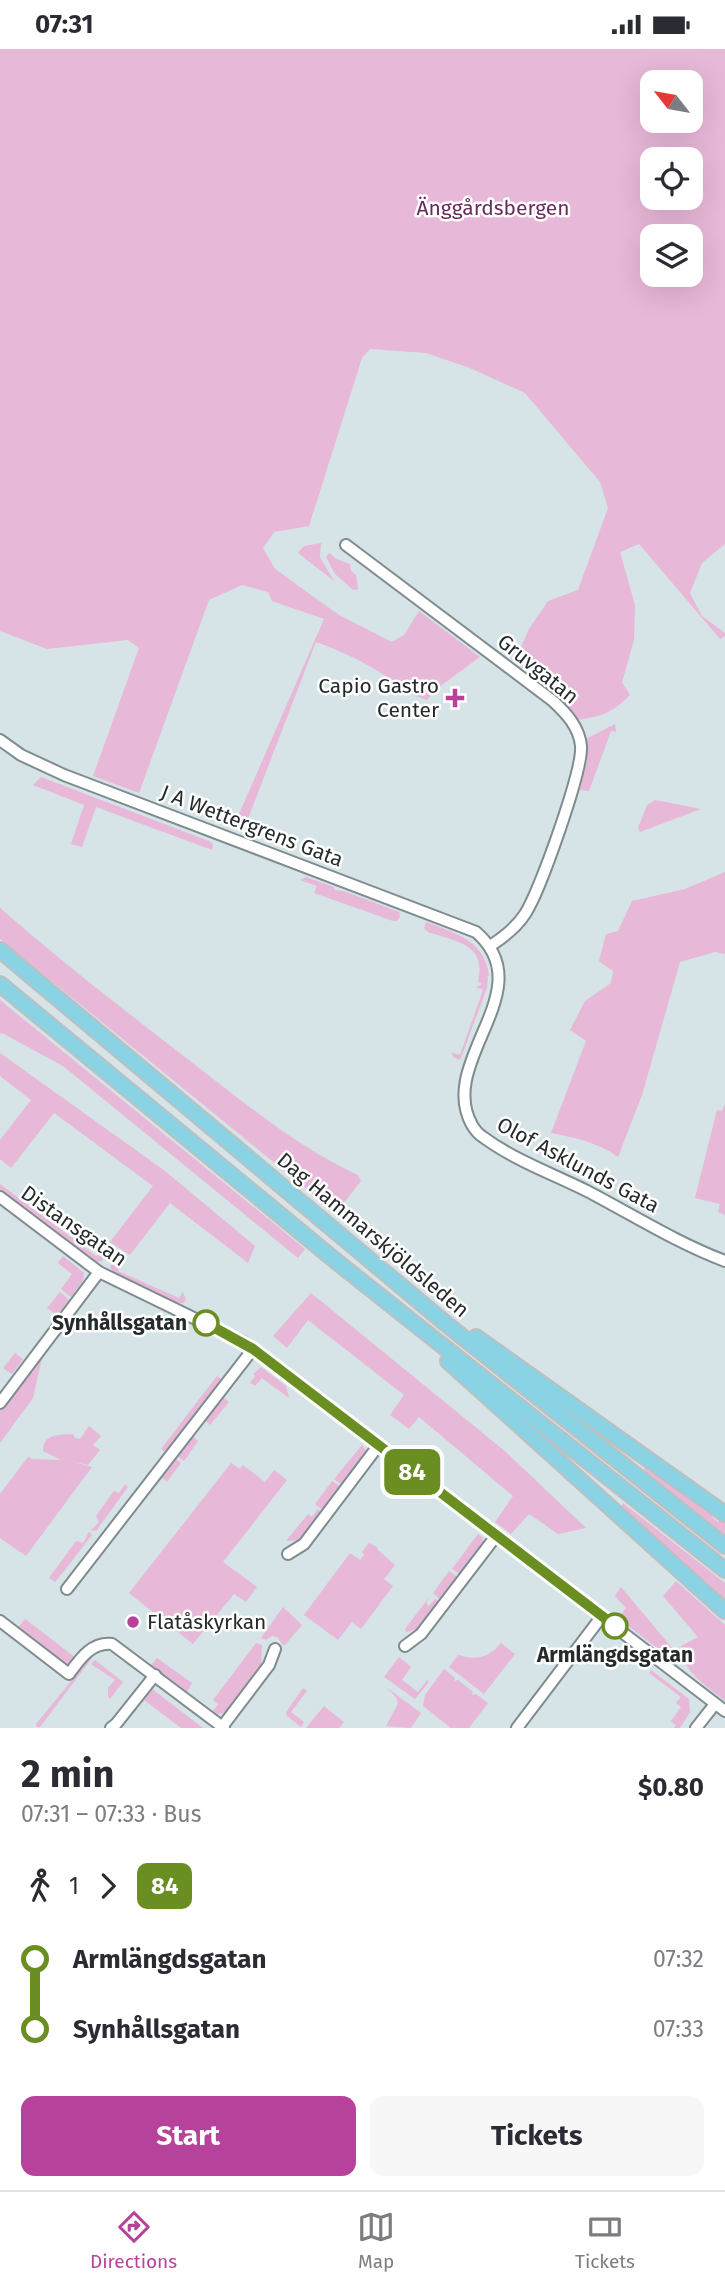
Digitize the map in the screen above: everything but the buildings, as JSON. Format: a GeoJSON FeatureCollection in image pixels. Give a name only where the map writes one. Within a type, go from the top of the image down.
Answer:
{"type":"FeatureCollection","features":[{"type":"Feature","properties":{"kind":"main road","name":"Dag Hammarskjöldsleden"},"geometry":{"type":"LineString","coordinates":[[0,950],[343,1239],[725,1546]]}},
{"type":"Feature","properties":{"kind":"main road","name":"Dag Hammarskjöldsleden"},"geometry":{"type":"LineString","coordinates":[[0,984],[337,1262],[725,1570]]}},
{"type":"Feature","properties":{"kind":"main road"},"geometry":{"type":"LineString","coordinates":[[343,1239],[725,1514]]}},
{"type":"Feature","properties":{"kind":"main road"},"geometry":{"type":"LineString","coordinates":[[337,1262],[725,1611]]}},
{"type":"Feature","properties":{"kind":"street","name":"Gruvgatan"},"geometry":{"type":"LineString","coordinates":[[346,545],[553,701],[573,722],[579,736],[581,759],[537,890],[515,928],[490,946]]}},
{"type":"Feature","properties":{"kind":"street","name":"J A Wettergrens Gata"},"geometry":{"type":"LineString","coordinates":[[0,740],[21,755],[64,775],[459,924],[476,932],[490,946]]}},
{"type":"Feature","properties":{"kind":"street","name":"Olof Asklunds Gata"},"geometry":{"type":"LineString","coordinates":[[490,946],[497,960],[499,981],[495,1001],[466,1083],[468,1114],[477,1132],[508,1152],[678,1241],[725,1261]]}},
{"type":"Feature","properties":{"kind":"street","name":"Distansgatan"},"geometry":{"type":"LineString","coordinates":[[0,1197],[99,1272],[206,1323],[253,1349],[725,1711]]}},
{"type":"Feature","properties":{"kind":"street"},"geometry":{"type":"LineString","coordinates":[[0,1403],[99,1272]]}},
{"type":"Feature","properties":{"kind":"street"},"geometry":{"type":"LineString","coordinates":[[67,1589],[253,1349]]}},
{"type":"Feature","properties":{"kind":"street"},"geometry":{"type":"LineString","coordinates":[[288,1554],[304,1544],[379,1446]]}},
{"type":"Feature","properties":{"kind":"street"},"geometry":{"type":"LineString","coordinates":[[405,1646],[421,1634],[496,1536]]}},
{"type":"Feature","properties":{"kind":"street"},"geometry":{"type":"LineString","coordinates":[[517,1728],[602,1616]]}},
{"type":"Feature","properties":{"kind":"street"},"geometry":{"type":"LineString","coordinates":[[0,1621],[69,1674],[88,1650],[106,1643],[112,1644],[223,1727],[269,1665],[275,1649]]}},
{"type":"Feature","properties":{"kind":"street"},"geometry":{"type":"LineString","coordinates":[[111,1728],[155,1675]]}},
{"type":"Feature","properties":{"kind":"street"},"geometry":{"type":"LineString","coordinates":[[696,1728],[715,1704]]}},
{"type":"Feature","properties":{"kind":"green space","name":"Änggårdsbergen"},"geometry":{"type":"Polygon","coordinates":[[[0,49],[725,49],[725,544],[702,563],[690,593],[702,616],[725,633],[725,636],[720,639],[639,544],[620,552],[635,605],[634,640],[622,682],[630,695],[606,713],[576,720],[515,661],[529,629],[548,601],[578,590],[608,508],[600,482],[525,393],[470,368],[426,353],[370,349],[362,358],[309,526],[274,532],[263,548],[275,569],[339,615],[392,642],[404,635],[419,611],[480,657],[435,690],[427,700],[408,692],[357,660],[316,642],[246,824],[236,821],[324,619],[272,601],[268,592],[242,585],[209,600],[139,793],[93,776],[139,648],[128,640],[47,649],[0,631],[0,49]]]}},
{"type":"Feature","properties":{"kind":"green space"},"geometry":{"type":"Polygon","coordinates":[[[321,543],[320,557],[334,581],[298,553],[304,546],[321,543]]]}},
{"type":"Feature","properties":{"kind":"green space"},"geometry":{"type":"Polygon","coordinates":[[[329,553],[350,564],[351,571],[356,575],[358,589],[353,590],[335,574],[326,557],[329,553]]]}},
{"type":"Feature","properties":{"kind":"green space"},"geometry":{"type":"Polygon","coordinates":[[[615,724],[616,732],[611,731],[589,791],[580,790],[587,760],[588,738],[615,724]]]}},
{"type":"Feature","properties":{"kind":"green space"},"geometry":{"type":"Polygon","coordinates":[[[41,777],[209,841],[213,844],[212,850],[96,807],[82,847],[71,844],[84,805],[33,785],[41,777]]]}},
{"type":"Feature","properties":{"kind":"green space"},"geometry":{"type":"Polygon","coordinates":[[[655,800],[701,809],[640,832],[638,828],[647,805],[655,800]]]}},
{"type":"Feature","properties":{"kind":"green space"},"geometry":{"type":"Polygon","coordinates":[[[725,872],[725,954],[715,952],[680,962],[642,1095],[618,1157],[594,1144],[551,1133],[586,1041],[570,1030],[585,1001],[611,983],[613,971],[599,961],[606,934],[618,931],[632,901],[685,889],[725,872]]]}},
{"type":"Feature","properties":{"kind":"green space"},"geometry":{"type":"Polygon","coordinates":[[[306,877],[399,912],[400,917],[393,921],[314,893],[317,886],[300,880],[306,877]]]}},
{"type":"Feature","properties":{"kind":"green space"},"geometry":{"type":"Polygon","coordinates":[[[0,908],[98,989],[256,1112],[295,1140],[358,1175],[361,1181],[336,1213],[0,939],[0,908]]]}},
{"type":"Feature","properties":{"kind":"green space"},"geometry":{"type":"Polygon","coordinates":[[[426,922],[458,934],[475,946],[482,954],[489,976],[483,978],[488,977],[487,988],[460,1060],[453,1057],[452,1053],[460,1055],[483,990],[476,987],[482,984],[478,981],[478,959],[466,946],[428,932],[424,928],[426,922]]]}},
{"type":"Feature","properties":{"kind":"green space"},"geometry":{"type":"Polygon","coordinates":[[[0,1000],[305,1249],[298,1258],[63,1066],[0,1034],[0,1000]]]}},
{"type":"Feature","properties":{"kind":"green space"},"geometry":{"type":"Polygon","coordinates":[[[0,1053],[165,1171],[255,1246],[248,1263],[170,1203],[130,1255],[110,1242],[153,1186],[54,1113],[11,1168],[0,1159],[0,1140],[31,1100],[0,1076],[0,1053]]]}},
{"type":"Feature","properties":{"kind":"green space"},"geometry":{"type":"Polygon","coordinates":[[[725,1104],[725,1215],[718,1212],[720,1204],[695,1198],[717,1110],[722,1111],[725,1104]]]}},
{"type":"Feature","properties":{"kind":"green space"},"geometry":{"type":"Polygon","coordinates":[[[0,1184],[96,1256],[102,1253],[102,1261],[97,1262],[86,1255],[0,1191],[0,1184]]]}},
{"type":"Feature","properties":{"kind":"green space"},"geometry":{"type":"Polygon","coordinates":[[[63,1256],[84,1273],[83,1281],[71,1297],[61,1289],[72,1274],[58,1263],[63,1256]]]}},
{"type":"Feature","properties":{"kind":"green space"},"geometry":{"type":"Polygon","coordinates":[[[114,1262],[122,1263],[118,1271],[179,1298],[183,1292],[186,1300],[183,1303],[175,1303],[114,1273],[110,1267],[114,1262]]]}},
{"type":"Feature","properties":{"kind":"green space"},"geometry":{"type":"Polygon","coordinates":[[[60,1292],[69,1300],[57,1315],[47,1308],[60,1292]]]}},
{"type":"Feature","properties":{"kind":"green space"},"geometry":{"type":"Polygon","coordinates":[[[311,1293],[506,1452],[586,1528],[558,1534],[529,1514],[511,1534],[495,1522],[513,1496],[419,1417],[409,1429],[390,1415],[404,1395],[308,1320],[287,1348],[273,1336],[311,1293]]]}},
{"type":"Feature","properties":{"kind":"green space"},"geometry":{"type":"Polygon","coordinates":[[[15,1353],[23,1359],[12,1374],[3,1368],[15,1353]]]}},
{"type":"Feature","properties":{"kind":"green space"},"geometry":{"type":"Polygon","coordinates":[[[43,1354],[33,1398],[0,1443],[0,1407],[27,1371],[32,1373],[36,1367],[33,1364],[43,1354]]]}},
{"type":"Feature","properties":{"kind":"green space"},"geometry":{"type":"Polygon","coordinates":[[[261,1367],[286,1386],[289,1398],[262,1378],[255,1386],[250,1383],[255,1376],[253,1374],[261,1367]]]}},
{"type":"Feature","properties":{"kind":"green space"},"geometry":{"type":"Polygon","coordinates":[[[217,1376],[224,1381],[167,1453],[161,1449],[217,1376]]]}},
{"type":"Feature","properties":{"kind":"green space"},"geometry":{"type":"Polygon","coordinates":[[[223,1397],[229,1402],[210,1425],[205,1420],[223,1397]]]}},
{"type":"Feature","properties":{"kind":"green space"},"geometry":{"type":"Polygon","coordinates":[[[89,1426],[101,1436],[93,1445],[100,1450],[88,1465],[70,1461],[92,1467],[26,1556],[0,1538],[0,1494],[28,1457],[61,1460],[43,1451],[49,1438],[73,1434],[80,1439],[89,1426]]]}},
{"type":"Feature","properties":{"kind":"green space"},"geometry":{"type":"Polygon","coordinates":[[[192,1436],[198,1441],[184,1461],[177,1456],[192,1436]]]}},
{"type":"Feature","properties":{"kind":"green space"},"geometry":{"type":"Polygon","coordinates":[[[362,1445],[367,1453],[342,1485],[334,1479],[362,1445]]]}},
{"type":"Feature","properties":{"kind":"green space"},"geometry":{"type":"Polygon","coordinates":[[[175,1458],[181,1463],[167,1482],[161,1477],[175,1458]]]}},
{"type":"Feature","properties":{"kind":"green space"},"geometry":{"type":"Polygon","coordinates":[[[231,1463],[240,1469],[243,1465],[265,1482],[274,1470],[287,1480],[223,1562],[257,1587],[246,1602],[234,1594],[193,1644],[129,1593],[231,1463]]]}},
{"type":"Feature","properties":{"kind":"green space"},"geometry":{"type":"Polygon","coordinates":[[[647,1465],[714,1513],[712,1517],[718,1522],[721,1518],[725,1521],[725,1535],[645,1471],[647,1465]]]}},
{"type":"Feature","properties":{"kind":"green space"},"geometry":{"type":"Polygon","coordinates":[[[332,1481],[341,1487],[323,1510],[315,1504],[332,1481]]]}},
{"type":"Feature","properties":{"kind":"green space"},"geometry":{"type":"Polygon","coordinates":[[[125,1484],[128,1487],[96,1531],[91,1530],[99,1522],[96,1516],[114,1491],[119,1493],[125,1484]]]}},
{"type":"Feature","properties":{"kind":"green space"},"geometry":{"type":"Polygon","coordinates":[[[623,1503],[725,1583],[725,1603],[621,1509],[623,1503]]]}},
{"type":"Feature","properties":{"kind":"green space"},"geometry":{"type":"Polygon","coordinates":[[[318,1509],[322,1513],[302,1540],[286,1541],[308,1514],[312,1517],[318,1509]]]}},
{"type":"Feature","properties":{"kind":"green space"},"geometry":{"type":"Polygon","coordinates":[[[89,1532],[92,1535],[55,1582],[49,1578],[76,1541],[83,1543],[89,1532]]]}},
{"type":"Feature","properties":{"kind":"green space"},"geometry":{"type":"Polygon","coordinates":[[[478,1534],[484,1545],[461,1575],[452,1569],[478,1534]]]}},
{"type":"Feature","properties":{"kind":"green space"},"geometry":{"type":"Polygon","coordinates":[[[369,1543],[377,1547],[395,1565],[384,1579],[393,1586],[361,1629],[352,1622],[338,1640],[304,1615],[350,1553],[360,1560],[369,1543]]]}},
{"type":"Feature","properties":{"kind":"green space"},"geometry":{"type":"Polygon","coordinates":[[[449,1571],[459,1578],[441,1600],[433,1593],[449,1571]]]}},
{"type":"Feature","properties":{"kind":"green space"},"geometry":{"type":"Polygon","coordinates":[[[676,1581],[725,1625],[725,1701],[696,1677],[685,1663],[681,1646],[698,1637],[663,1596],[676,1581]]]}},
{"type":"Feature","properties":{"kind":"green space"},"geometry":{"type":"Polygon","coordinates":[[[621,1587],[673,1649],[666,1655],[618,1618],[626,1608],[615,1596],[621,1587]]]}},
{"type":"Feature","properties":{"kind":"green space"},"geometry":{"type":"Polygon","coordinates":[[[430,1596],[426,1603],[429,1606],[435,1599],[440,1603],[419,1629],[406,1632],[405,1629],[430,1596]]]}},
{"type":"Feature","properties":{"kind":"green space"},"geometry":{"type":"Polygon","coordinates":[[[283,1607],[302,1625],[284,1646],[277,1637],[272,1636],[266,1640],[261,1638],[283,1607]]]}},
{"type":"Feature","properties":{"kind":"green space"},"geometry":{"type":"Polygon","coordinates":[[[25,1619],[76,1658],[71,1664],[64,1665],[16,1630],[25,1619]]]}},
{"type":"Feature","properties":{"kind":"green space"},"geometry":{"type":"Polygon","coordinates":[[[256,1643],[262,1645],[261,1666],[225,1713],[217,1714],[213,1711],[218,1704],[213,1700],[256,1643]]]}},
{"type":"Feature","properties":{"kind":"green space"},"geometry":{"type":"Polygon","coordinates":[[[501,1643],[515,1654],[484,1694],[449,1667],[458,1655],[481,1657],[501,1643]]]}},
{"type":"Feature","properties":{"kind":"green space"},"geometry":{"type":"Polygon","coordinates":[[[399,1657],[411,1667],[402,1680],[418,1692],[427,1680],[429,1682],[415,1699],[384,1677],[399,1657]]]}},
{"type":"Feature","properties":{"kind":"green space"},"geometry":{"type":"Polygon","coordinates":[[[90,1658],[40,1727],[37,1727],[36,1724],[90,1658]]]}},
{"type":"Feature","properties":{"kind":"green space"},"geometry":{"type":"Polygon","coordinates":[[[157,1658],[192,1683],[187,1692],[151,1665],[157,1658]]]}},
{"type":"Feature","properties":{"kind":"green space"},"geometry":{"type":"Polygon","coordinates":[[[95,1660],[123,1682],[110,1699],[108,1688],[115,1680],[91,1664],[95,1660]]]}},
{"type":"Feature","properties":{"kind":"green space"},"geometry":{"type":"Polygon","coordinates":[[[444,1669],[455,1678],[454,1681],[458,1680],[473,1692],[472,1695],[476,1694],[488,1703],[469,1728],[451,1728],[423,1706],[425,1695],[444,1669]]]}},
{"type":"Feature","properties":{"kind":"green space"},"geometry":{"type":"Polygon","coordinates":[[[651,1670],[689,1699],[690,1712],[680,1728],[674,1728],[676,1725],[671,1721],[681,1707],[676,1703],[681,1697],[649,1673],[651,1670]]]}},
{"type":"Feature","properties":{"kind":"green space"},"geometry":{"type":"Polygon","coordinates":[[[386,1687],[421,1713],[411,1728],[386,1726],[398,1704],[396,1697],[386,1687]]]}},
{"type":"Feature","properties":{"kind":"green space"},"geometry":{"type":"Polygon","coordinates":[[[303,1688],[307,1691],[291,1712],[304,1722],[301,1727],[287,1716],[286,1712],[303,1688]]]}},
{"type":"Feature","properties":{"kind":"green space"},"geometry":{"type":"Polygon","coordinates":[[[152,1689],[203,1728],[181,1728],[144,1700],[152,1689]]]}},
{"type":"Feature","properties":{"kind":"green space"},"geometry":{"type":"Polygon","coordinates":[[[324,1706],[344,1722],[339,1728],[306,1728],[324,1706]]]}},
{"type":"Feature","properties":{"kind":"bus line","name":"84"},"geometry":{"type":"LineString","coordinates":[[206,1323],[253,1349],[615,1626]]}},
{"type":"Feature","properties":{"kind":"place","name":"Capio Gastro Center"},"geometry":{"type":"Point","coordinates":[455,698]}},
{"type":"Feature","properties":{"kind":"place","name":"Synhållsgatan"},"geometry":{"type":"Point","coordinates":[206,1323]}},
{"type":"Feature","properties":{"kind":"place","name":"Flatåskyrkan"},"geometry":{"type":"Point","coordinates":[133,1622]}},
{"type":"Feature","properties":{"kind":"place","name":"Armlängdsgatan"},"geometry":{"type":"Point","coordinates":[615,1626]}}]}
